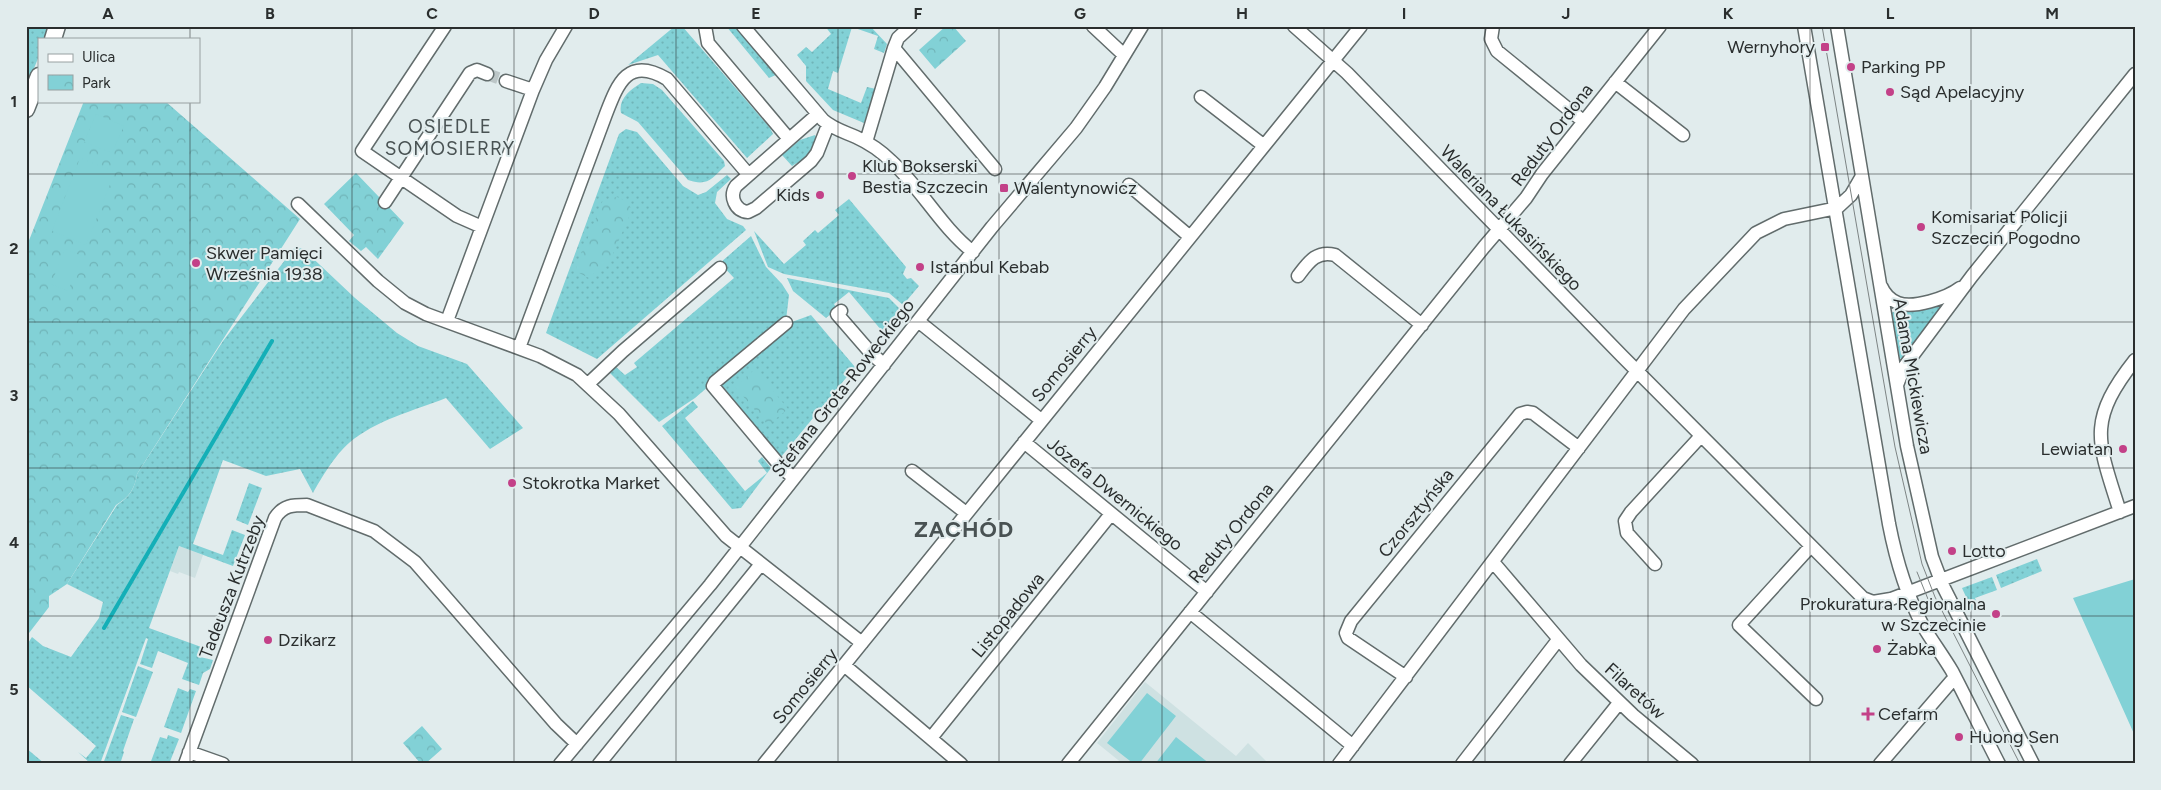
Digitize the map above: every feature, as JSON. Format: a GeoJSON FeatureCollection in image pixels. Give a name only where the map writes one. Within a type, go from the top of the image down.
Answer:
{"type":"FeatureCollection","features":[{"type":"Feature","properties":{"kind":"main road"},"geometry":{"type":"LineString","coordinates":[[53,38],[58,26]]}},
{"type":"Feature","properties":{"kind":"main road"},"geometry":{"type":"LineString","coordinates":[[26,109],[38,79]]}},
{"type":"Feature","properties":{"kind":"street"},"geometry":{"type":"LineString","coordinates":[[444,26],[362,152],[458,216],[482,227]]}},
{"type":"Feature","properties":{"kind":"street"},"geometry":{"type":"LineString","coordinates":[[705,26],[705,37],[712,49],[789,140]]}},
{"type":"Feature","properties":{"kind":"street"},"geometry":{"type":"LineString","coordinates":[[743,26],[828,124],[866,142],[903,172],[959,240],[973,252]]}},
{"type":"Feature","properties":{"kind":"street"},"geometry":{"type":"LineString","coordinates":[[866,142],[894,48],[898,38],[911,26]]}},
{"type":"Feature","properties":{"kind":"street"},"geometry":{"type":"LineString","coordinates":[[1093,26],[1124,55]]}},
{"type":"Feature","properties":{"kind":"street","name":"Stefana Grota-Roweckiego"},"geometry":{"type":"LineString","coordinates":[[560,764],[710,585],[973,252],[1076,128],[1105,87],[1142,26]]}},
{"type":"Feature","properties":{"kind":"street","name":"Waleriana Łukasińskiego"},"geometry":{"type":"LineString","coordinates":[[1294,26],[1333,59],[1498,230],[1850,586],[1868,601],[1884,601],[1907,593]]}},
{"type":"Feature","properties":{"kind":"street","name":"Somosierry"},"geometry":{"type":"LineString","coordinates":[[764,764],[1360,26]]}},
{"type":"Feature","properties":{"kind":"street"},"geometry":{"type":"LineString","coordinates":[[1492,26],[1491,39],[1497,50],[1583,121]]}},
{"type":"Feature","properties":{"kind":"street","name":"Reduty Ordona"},"geometry":{"type":"LineString","coordinates":[[1068,764],[1498,230],[1526,198],[1583,121],[1660,26]]}},
{"type":"Feature","properties":{"kind":"street"},"geometry":{"type":"LineString","coordinates":[[1804,26],[1889,524],[1907,593],[1924,627],[1955,677],[1999,764]]}},
{"type":"Feature","properties":{"kind":"street","name":"Adama Mickiewicza"},"geometry":{"type":"LineString","coordinates":[[1836,26],[1898,395],[1914,481],[1932,557],[1940,580],[2033,764]]}},
{"type":"Feature","properties":{"kind":"street"},"geometry":{"type":"LineString","coordinates":[[447,321],[534,90],[562,27]]}},
{"type":"Feature","properties":{"kind":"street"},"geometry":{"type":"LineString","coordinates":[[894,48],[995,169]]}},
{"type":"Feature","properties":{"kind":"street"},"geometry":{"type":"LineString","coordinates":[[386,202],[470,73],[477,70],[487,74]]}},
{"type":"Feature","properties":{"kind":"street"},"geometry":{"type":"LineString","coordinates":[[519,348],[616,88],[625,76],[638,71],[646,71],[668,79],[748,174]]}},
{"type":"Feature","properties":{"kind":"street"},"geometry":{"type":"LineString","coordinates":[[1898,395],[1898,382],[1902,369],[1972,276],[2135,74]]}},
{"type":"Feature","properties":{"kind":"street"},"geometry":{"type":"LineString","coordinates":[[506,82],[534,90]]}},
{"type":"Feature","properties":{"kind":"street","name":"Reduty Ordona"},"geometry":{"type":"LineString","coordinates":[[1615,82],[1683,135]]}},
{"type":"Feature","properties":{"kind":"street"},"geometry":{"type":"LineString","coordinates":[[1201,97],[1263,146]]}},
{"type":"Feature","properties":{"kind":"street"},"geometry":{"type":"LineString","coordinates":[[818,114],[736,186],[732,194],[735,204],[740,209],[748,212],[756,208],[811,161],[817,153],[828,124]]}},
{"type":"Feature","properties":{"kind":"street"},"geometry":{"type":"LineString","coordinates":[[1340,764],[1678,315],[1753,235],[1767,226],[1784,219],[1835,209],[1850,197],[1862,176]]}},
{"type":"Feature","properties":{"kind":"street"},"geometry":{"type":"LineString","coordinates":[[1129,185],[1189,236]]}},
{"type":"Feature","properties":{"kind":"street"},"geometry":{"type":"LineString","coordinates":[[298,204],[395,296],[415,309],[519,348],[567,369],[588,384],[644,442],[723,532],[862,643]]}},
{"type":"Feature","properties":{"kind":"street"},"geometry":{"type":"LineString","coordinates":[[1298,276],[1315,257],[1328,253],[1335,255],[1422,325]]}},
{"type":"Feature","properties":{"kind":"street"},"geometry":{"type":"LineString","coordinates":[[588,384],[623,351],[720,268]]}},
{"type":"Feature","properties":{"kind":"street"},"geometry":{"type":"LineString","coordinates":[[1880,283],[1883,292],[1890,299],[1898,303],[1908,304],[1944,297],[1958,290],[1972,276]]}},
{"type":"Feature","properties":{"kind":"street"},"geometry":{"type":"LineString","coordinates":[[840,311],[837,314],[870,352],[884,364]]}},
{"type":"Feature","properties":{"kind":"street","name":"Józefa Dwernickiego"},"geometry":{"type":"LineString","coordinates":[[918,321],[1041,420]]}},
{"type":"Feature","properties":{"kind":"street"},"geometry":{"type":"LineString","coordinates":[[786,323],[715,382],[713,386],[780,466],[794,478]]}},
{"type":"Feature","properties":{"kind":"street"},"geometry":{"type":"LineString","coordinates":[[2120,512],[2105,463],[2100,436],[2102,412],[2110,396],[2135,360]]}},
{"type":"Feature","properties":{"kind":"street","name":"Czorsztyńska"},"geometry":{"type":"LineString","coordinates":[[1406,677],[1348,638],[1346,632],[1351,621],[1520,414],[1533,413],[1579,448]]}},
{"type":"Feature","properties":{"kind":"street"},"geometry":{"type":"LineString","coordinates":[[1655,564],[1628,533],[1625,521],[1631,512],[1702,436]]}},
{"type":"Feature","properties":{"kind":"street","name":"Józefa Dwernickiego"},"geometry":{"type":"LineString","coordinates":[[1024,442],[1207,592]]}},
{"type":"Feature","properties":{"kind":"street"},"geometry":{"type":"LineString","coordinates":[[912,471],[966,513]]}},
{"type":"Feature","properties":{"kind":"street","name":"Tadeusza Kutrzeby"},"geometry":{"type":"LineString","coordinates":[[187,758],[275,518],[283,508],[298,505],[307,506],[374,531],[410,559],[432,581],[556,724],[576,744]]}},
{"type":"Feature","properties":{"kind":"street"},"geometry":{"type":"LineString","coordinates":[[1907,593],[2135,506]]}},
{"type":"Feature","properties":{"kind":"street","name":"Listopadowa"},"geometry":{"type":"LineString","coordinates":[[931,738],[1111,514]]}},
{"type":"Feature","properties":{"kind":"street"},"geometry":{"type":"LineString","coordinates":[[1811,546],[1739,625],[1816,699]]}},
{"type":"Feature","properties":{"kind":"street","name":"Filaretów"},"geometry":{"type":"LineString","coordinates":[[1493,562],[1558,640],[1620,703],[1692,764]]}},
{"type":"Feature","properties":{"kind":"street"},"geometry":{"type":"LineString","coordinates":[[599,764],[761,564]]}},
{"type":"Feature","properties":{"kind":"street"},"geometry":{"type":"LineString","coordinates":[[1190,612],[1353,746]]}},
{"type":"Feature","properties":{"kind":"street"},"geometry":{"type":"LineString","coordinates":[[1462,764],[1558,640]]}},
{"type":"Feature","properties":{"kind":"street"},"geometry":{"type":"LineString","coordinates":[[844,665],[962,764]]}},
{"type":"Feature","properties":{"kind":"street"},"geometry":{"type":"LineString","coordinates":[[1880,764],[1955,677]]}},
{"type":"Feature","properties":{"kind":"street"},"geometry":{"type":"LineString","coordinates":[[1570,764],[1620,703]]}},
{"type":"Feature","properties":{"kind":"street"},"geometry":{"type":"LineString","coordinates":[[187,758],[223,764]]}},
{"type":"Feature","properties":{"kind":"shaded area"},"geometry":{"type":"Polygon","coordinates":[[[179,546],[203,555],[195,578],[170,571],[179,546]]]}},
{"type":"Feature","properties":{"kind":"shaded area"},"geometry":{"type":"Polygon","coordinates":[[[1145,682],[1236,756],[1248,743],[1269,764],[1123,764],[1097,743],[1145,682]]]}},
{"type":"Feature","properties":{"kind":"green space"},"geometry":{"type":"Polygon","coordinates":[[[26,26],[50,26],[45,38],[38,38],[38,58],[26,88],[26,26]]]}},
{"type":"Feature","properties":{"kind":"green space"},"geometry":{"type":"Polygon","coordinates":[[[675,26],[682,26],[770,128],[773,134],[747,158],[658,55],[628,65],[675,26]]]}},
{"type":"Feature","properties":{"kind":"green space"},"geometry":{"type":"Polygon","coordinates":[[[726,26],[738,26],[778,74],[769,78],[726,26]]]}},
{"type":"Feature","properties":{"kind":"green space"},"geometry":{"type":"Polygon","coordinates":[[[825,26],[870,26],[887,44],[884,53],[874,49],[878,36],[852,27],[838,73],[833,71],[828,89],[861,103],[867,87],[876,89],[864,123],[833,110],[806,81],[806,66],[797,55],[806,47],[812,52],[831,34],[825,26]]]}},
{"type":"Feature","properties":{"kind":"green space"},"geometry":{"type":"Polygon","coordinates":[[[946,26],[953,26],[966,41],[935,69],[919,50],[946,26]]]}},
{"type":"Feature","properties":{"kind":"green space"},"geometry":{"type":"Polygon","coordinates":[[[641,83],[653,84],[662,90],[724,161],[725,166],[713,178],[705,182],[688,180],[638,122],[621,113],[623,99],[641,83]]]}},
{"type":"Feature","properties":{"kind":"green space"},"geometry":{"type":"Polygon","coordinates":[[[84,102],[166,102],[300,219],[137,474],[131,492],[116,505],[67,584],[49,596],[49,607],[26,637],[26,248],[84,102]]]}},
{"type":"Feature","properties":{"kind":"green space"},"geometry":{"type":"Polygon","coordinates":[[[96,114],[124,126],[112,153],[84,142],[96,114]]]}},
{"type":"Feature","properties":{"kind":"green space"},"geometry":{"type":"Polygon","coordinates":[[[626,129],[637,132],[683,186],[698,195],[706,192],[727,175],[731,179],[717,192],[715,203],[727,219],[743,226],[746,230],[597,359],[546,333],[619,134],[626,129]]]}},
{"type":"Feature","properties":{"kind":"green space"},"geometry":{"type":"Polygon","coordinates":[[[815,135],[817,140],[810,156],[800,165],[797,163],[792,166],[782,155],[800,140],[815,135]]]}},
{"type":"Feature","properties":{"kind":"green space"},"geometry":{"type":"Polygon","coordinates":[[[80,158],[115,172],[86,245],[52,231],[80,158]]]}},
{"type":"Feature","properties":{"kind":"green space"},"geometry":{"type":"Polygon","coordinates":[[[356,173],[404,223],[378,259],[366,247],[361,251],[349,241],[354,235],[324,204],[356,173]]]}},
{"type":"Feature","properties":{"kind":"green space"},"geometry":{"type":"Polygon","coordinates":[[[617,197],[627,201],[632,210],[612,256],[589,278],[579,273],[576,268],[603,200],[617,197]]]}},
{"type":"Feature","properties":{"kind":"green space"},"geometry":{"type":"Polygon","coordinates":[[[849,199],[906,267],[903,274],[907,279],[911,278],[919,286],[903,305],[889,293],[784,274],[768,267],[754,231],[784,264],[806,245],[803,241],[815,230],[818,233],[839,215],[835,210],[849,199]]]}},
{"type":"Feature","properties":{"kind":"green space"},"geometry":{"type":"Polygon","coordinates":[[[751,236],[766,267],[782,284],[789,295],[786,320],[695,398],[659,422],[609,372],[615,366],[625,375],[637,367],[634,363],[734,278],[720,263],[751,236]]]}},
{"type":"Feature","properties":{"kind":"green space"},"geometry":{"type":"Polygon","coordinates":[[[295,247],[303,249],[355,298],[397,333],[418,346],[467,364],[523,428],[490,449],[446,398],[383,422],[360,435],[339,453],[324,473],[313,493],[300,469],[266,476],[223,460],[193,544],[223,555],[232,530],[245,535],[233,566],[179,546],[149,628],[204,648],[200,657],[213,660],[210,669],[203,673],[199,685],[182,679],[188,663],[158,651],[152,668],[140,664],[148,639],[146,638],[100,764],[91,764],[78,752],[86,758],[96,746],[26,685],[26,646],[32,637],[43,646],[71,657],[99,618],[103,602],[67,584],[117,505],[131,492],[137,474],[223,341],[295,247]]]}},
{"type":"Feature","properties":{"kind":"green space"},"geometry":{"type":"Polygon","coordinates":[[[65,249],[82,256],[68,291],[51,284],[65,249]]]}},
{"type":"Feature","properties":{"kind":"green space"},"geometry":{"type":"Polygon","coordinates":[[[787,278],[889,298],[900,309],[882,331],[849,292],[834,304],[837,309],[826,318],[793,291],[787,278]]]}},
{"type":"Feature","properties":{"kind":"green space"},"geometry":{"type":"Polygon","coordinates":[[[1939,305],[1943,308],[1912,348],[1905,310],[1939,305]]]}},
{"type":"Feature","properties":{"kind":"green space"},"geometry":{"type":"Polygon","coordinates":[[[1897,311],[1905,356],[1902,359],[1898,358],[1890,313],[1897,311]]]}},
{"type":"Feature","properties":{"kind":"green space"},"geometry":{"type":"Polygon","coordinates":[[[811,315],[855,367],[781,457],[720,383],[792,322],[811,315]]]}},
{"type":"Feature","properties":{"kind":"green space"},"geometry":{"type":"Polygon","coordinates":[[[755,369],[788,409],[768,425],[735,387],[755,369]]]}},
{"type":"Feature","properties":{"kind":"green space"},"geometry":{"type":"Polygon","coordinates":[[[693,401],[698,407],[685,418],[745,491],[767,473],[758,461],[762,457],[771,468],[741,508],[732,509],[662,426],[693,401]]]}},
{"type":"Feature","properties":{"kind":"green space"},"geometry":{"type":"Polygon","coordinates":[[[249,483],[262,488],[248,525],[236,520],[249,483]]]}},
{"type":"Feature","properties":{"kind":"green space"},"geometry":{"type":"Polygon","coordinates":[[[2037,559],[2042,571],[2001,588],[1996,575],[2037,559]]]}},
{"type":"Feature","properties":{"kind":"green space"},"geometry":{"type":"Polygon","coordinates":[[[1992,577],[1997,590],[1975,598],[1979,607],[1972,610],[1962,588],[1992,577]]]}},
{"type":"Feature","properties":{"kind":"green space"},"geometry":{"type":"Polygon","coordinates":[[[2135,579],[2135,736],[2073,598],[2135,579]]]}},
{"type":"Feature","properties":{"kind":"green space"},"geometry":{"type":"Polygon","coordinates":[[[138,666],[153,672],[136,717],[122,712],[138,666]]]}},
{"type":"Feature","properties":{"kind":"green space"},"geometry":{"type":"Polygon","coordinates":[[[178,688],[188,692],[190,689],[196,691],[181,733],[164,727],[178,688]]]}},
{"type":"Feature","properties":{"kind":"green space"},"geometry":{"type":"Polygon","coordinates":[[[1147,693],[1176,716],[1139,764],[1134,764],[1107,743],[1147,693]]]}},
{"type":"Feature","properties":{"kind":"green space"},"geometry":{"type":"Polygon","coordinates":[[[121,715],[134,719],[120,764],[103,764],[121,715]]]}},
{"type":"Feature","properties":{"kind":"green space"},"geometry":{"type":"Polygon","coordinates":[[[422,726],[442,749],[425,764],[421,764],[403,743],[422,726]]]}},
{"type":"Feature","properties":{"kind":"green space"},"geometry":{"type":"Polygon","coordinates":[[[168,735],[179,739],[169,764],[150,764],[160,737],[167,739],[168,735]]]}},
{"type":"Feature","properties":{"kind":"green space"},"geometry":{"type":"Polygon","coordinates":[[[1176,737],[1210,764],[1155,764],[1176,737]]]}},
{"type":"Feature","properties":{"kind":"green space"},"geometry":{"type":"Polygon","coordinates":[[[26,748],[45,764],[26,764],[26,748]]]}},
{"type":"Feature","properties":{"kind":"waterway"},"geometry":{"type":"LineString","coordinates":[[104,628],[272,341]]}},
{"type":"Feature","properties":{"kind":"tunnel"},"geometry":{"type":"LineString","coordinates":[[487,74],[506,81]]}},
{"type":"Feature","properties":{"kind":"tram line"},"geometry":{"type":"LineString","coordinates":[[1822,26],[1895,447],[1922,564],[1935,597],[2020,764]]}},
{"type":"Feature","properties":{"kind":"tram line"},"geometry":{"type":"LineString","coordinates":[[1917,572],[1930,604]]}},
{"type":"Feature","properties":{"kind":"place","name":"Wernyhory"},"geometry":{"type":"Point","coordinates":[1825,47]}},
{"type":"Feature","properties":{"kind":"place","name":"Parking PP"},"geometry":{"type":"Point","coordinates":[1851,67]}},
{"type":"Feature","properties":{"kind":"place","name":"Sąd Apelacyjny"},"geometry":{"type":"Point","coordinates":[1890,92]}},
{"type":"Feature","properties":{"kind":"place","name":"Klub Bokserski Bestia Szczecin"},"geometry":{"type":"Point","coordinates":[852,176]}},
{"type":"Feature","properties":{"kind":"place","name":"Walentynowicz"},"geometry":{"type":"Point","coordinates":[1004,188]}},
{"type":"Feature","properties":{"kind":"place","name":"Kids"},"geometry":{"type":"Point","coordinates":[820,195]}},
{"type":"Feature","properties":{"kind":"place","name":"Komisariat Policji Szczecin Pogodno"},"geometry":{"type":"Point","coordinates":[1921,227]}},
{"type":"Feature","properties":{"kind":"place","name":"Skwer Pamięci Września 1938"},"geometry":{"type":"Point","coordinates":[196,263]}},
{"type":"Feature","properties":{"kind":"place","name":"Istanbul Kebab"},"geometry":{"type":"Point","coordinates":[920,267]}},
{"type":"Feature","properties":{"kind":"place","name":"Lewiatan"},"geometry":{"type":"Point","coordinates":[2123,449]}},
{"type":"Feature","properties":{"kind":"place","name":"Stokrotka Market"},"geometry":{"type":"Point","coordinates":[512,483]}},
{"type":"Feature","properties":{"kind":"place","name":"Lotto"},"geometry":{"type":"Point","coordinates":[1952,551]}},
{"type":"Feature","properties":{"kind":"place","name":"Prokuratura Regionalna w Szczecinie"},"geometry":{"type":"Point","coordinates":[1996,614]}},
{"type":"Feature","properties":{"kind":"place","name":"Dzikarz"},"geometry":{"type":"Point","coordinates":[268,640]}},
{"type":"Feature","properties":{"kind":"place","name":"Żabka"},"geometry":{"type":"Point","coordinates":[1877,649]}},
{"type":"Feature","properties":{"kind":"place","name":"Cefarm"},"geometry":{"type":"Point","coordinates":[1868,714]}},
{"type":"Feature","properties":{"kind":"place","name":"Huong Sen"},"geometry":{"type":"Point","coordinates":[1959,737]}},
{"type":"Feature","properties":{"kind":"district","name":"OSIEDLE SOMOSIERRY"},"geometry":{"type":"Point","coordinates":[450,137]}},
{"type":"Feature","properties":{"kind":"district","name":"ZACHÓD"},"geometry":{"type":"Point","coordinates":[964,529]}}]}
